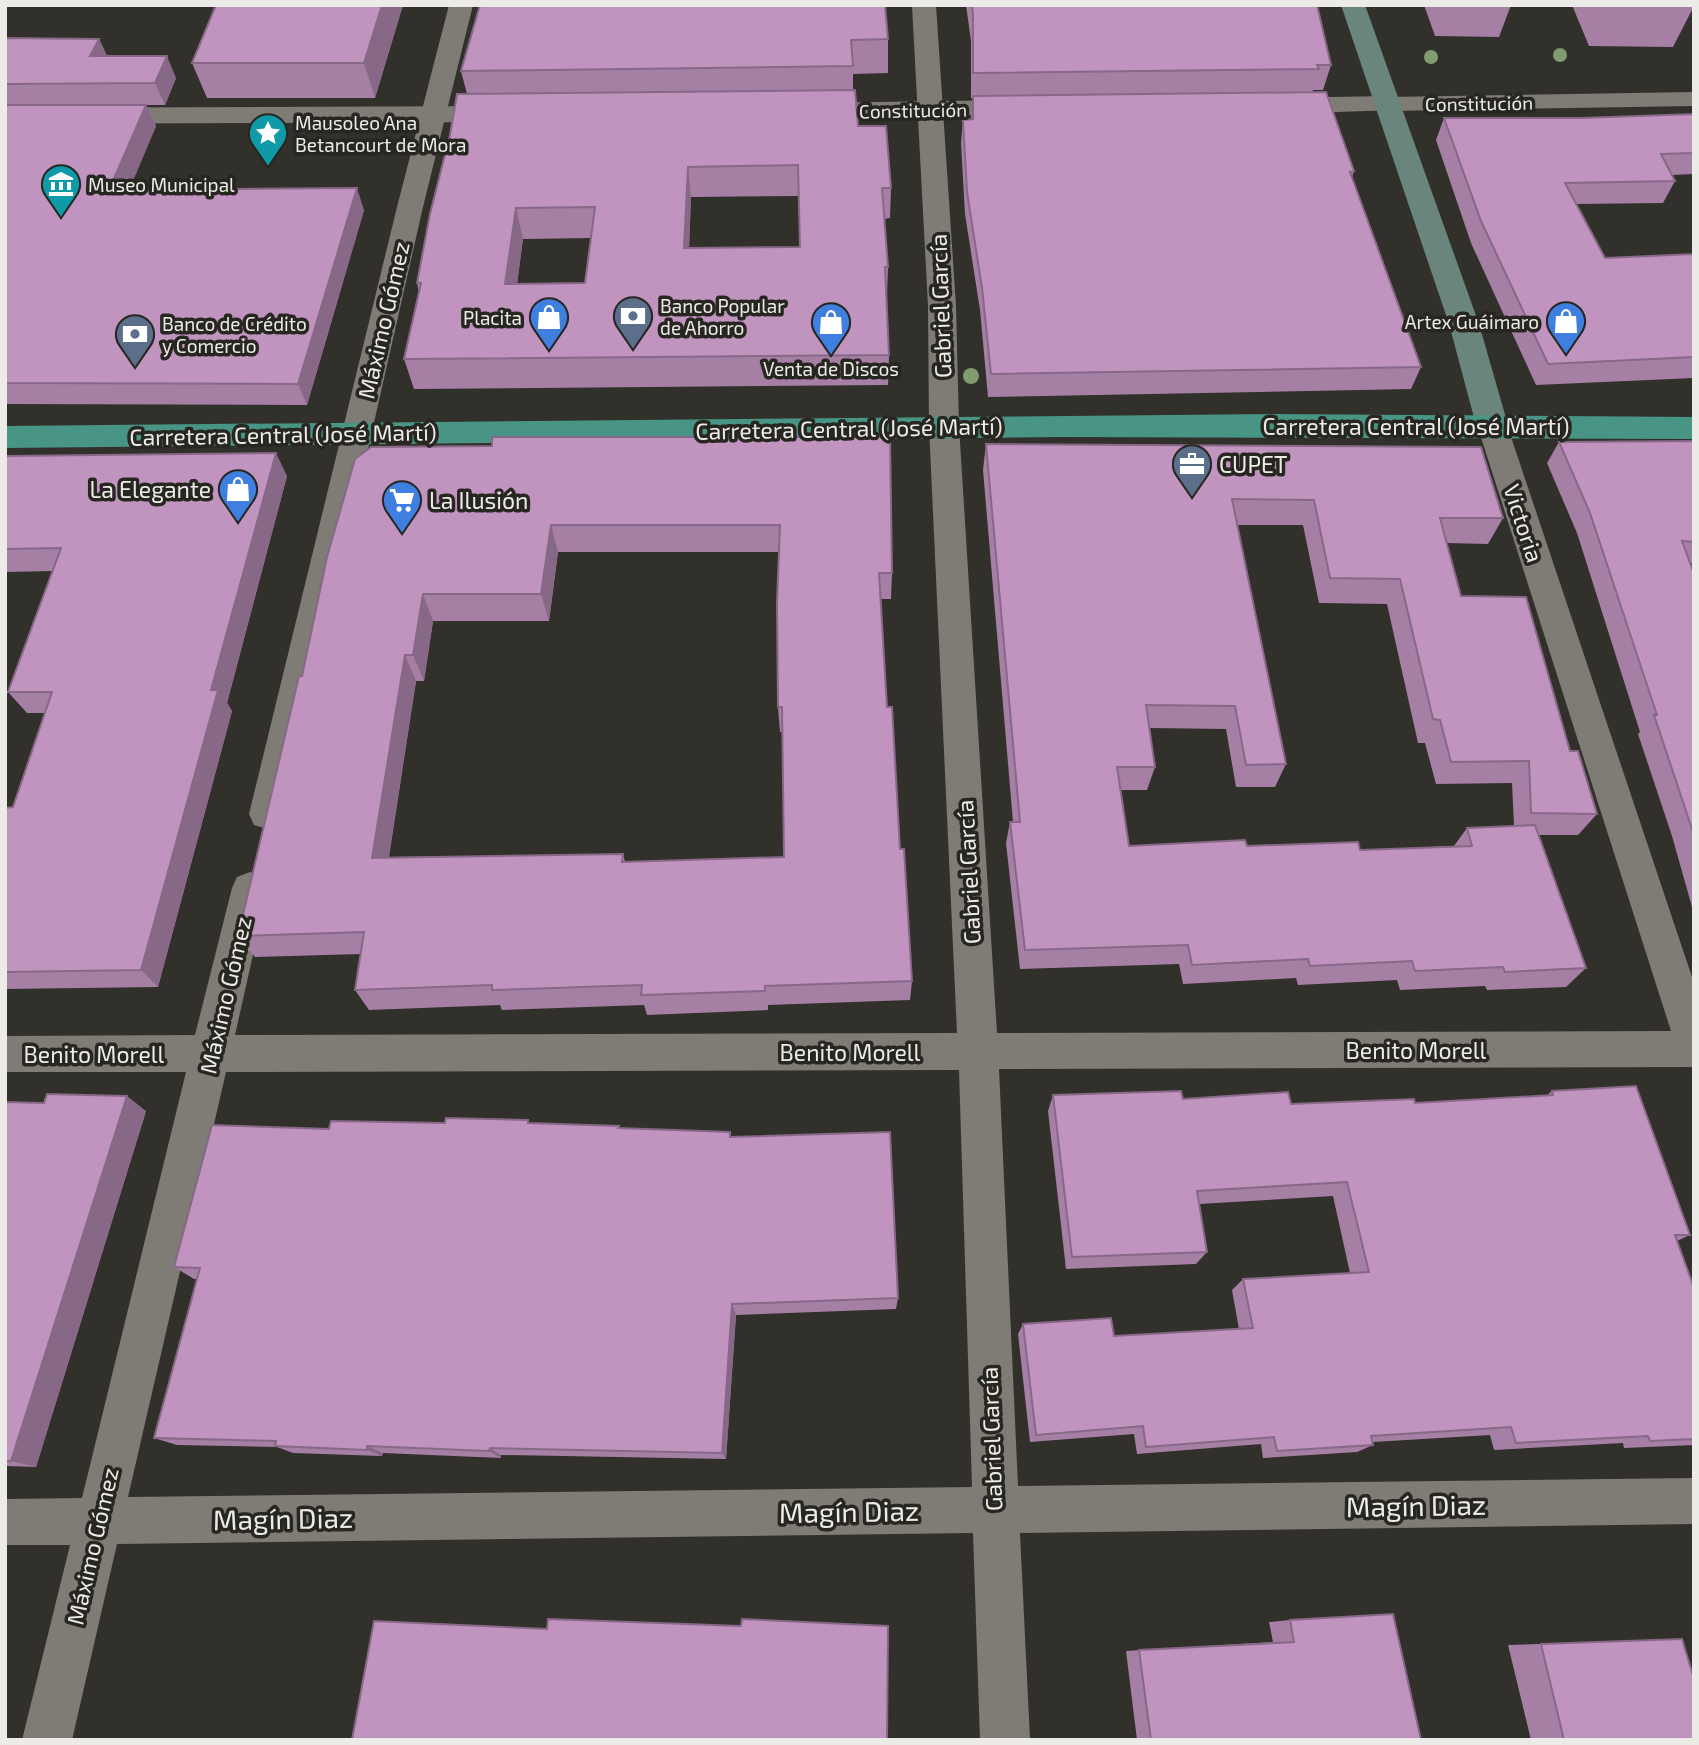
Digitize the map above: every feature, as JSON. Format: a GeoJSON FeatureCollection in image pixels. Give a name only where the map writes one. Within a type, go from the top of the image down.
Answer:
{"type":"FeatureCollection","features":[{"type":"Feature","properties":{"kind":"highway","name":"Carretera Central (José Martí)"},"geometry":{"type":"LineString","coordinates":[[5,437],[944,426],[1492,425],[1694,428]]}},
{"type":"Feature","properties":{"kind":"main road","name":"Victoria"},"geometry":{"type":"LineString","coordinates":[[1353,5],[1464,324],[1492,425]]}},
{"type":"Feature","properties":{"kind":"street","name":"Máximo Gómez"},"geometry":{"type":"LineString","coordinates":[[47,1740],[97,1521],[212,1053],[323,566],[461,5]]}},
{"type":"Feature","properties":{"kind":"street","name":"Gabriel García"},"geometry":{"type":"LineString","coordinates":[[923,5],[942,306],[944,426],[978,1051],[1005,1740]]}},
{"type":"Feature","properties":{"kind":"street","name":"Constitución"},"geometry":{"type":"LineString","coordinates":[[1248,106],[1694,99]]}},
{"type":"Feature","properties":{"kind":"street","name":"Constitución"},"geometry":{"type":"LineString","coordinates":[[777,111],[1054,108]]}},
{"type":"Feature","properties":{"kind":"street"},"geometry":{"type":"LineString","coordinates":[[5,116],[529,114]]}},
{"type":"Feature","properties":{"kind":"street","name":"Victoria"},"geometry":{"type":"LineString","coordinates":[[1492,425],[1694,1042]]}},
{"type":"Feature","properties":{"kind":"street","name":"Benito Morell"},"geometry":{"type":"LineString","coordinates":[[5,1054],[1694,1049]]}},
{"type":"Feature","properties":{"kind":"street","name":"Magín Diaz"},"geometry":{"type":"LineString","coordinates":[[5,1522],[1694,1501]]}},
{"type":"Feature","properties":{"kind":"building"},"geometry":{"type":"Polygon","coordinates":[[[216,5],[382,5],[364,63],[192,63],[216,5]]]}},
{"type":"Feature","properties":{"kind":"building"},"geometry":{"type":"Polygon","coordinates":[[[480,5],[885,5],[888,39],[851,40],[853,66],[461,71],[480,5]]]}},
{"type":"Feature","properties":{"kind":"building"},"geometry":{"type":"Polygon","coordinates":[[[972,5],[1317,5],[1331,65],[1317,65],[1319,69],[973,73],[972,5]]]}},
{"type":"Feature","properties":{"kind":"building"},"geometry":{"type":"Polygon","coordinates":[[[5,38],[99,39],[90,56],[167,56],[155,83],[5,84],[5,38]]]}},
{"type":"Feature","properties":{"kind":"building"},"geometry":{"type":"Polygon","coordinates":[[[855,90],[858,126],[886,126],[891,188],[882,188],[888,267],[885,267],[889,355],[404,359],[421,283],[417,283],[430,214],[450,135],[457,94],[855,90]],[[798,165],[688,167],[684,248],[800,247],[798,165]],[[595,207],[516,208],[505,284],[585,283],[595,207]]]}},
{"type":"Feature","properties":{"kind":"building"},"geometry":{"type":"Polygon","coordinates":[[[1326,92],[1354,171],[1350,172],[1421,367],[991,374],[982,288],[967,192],[963,120],[973,119],[973,96],[1326,92]]]}},
{"type":"Feature","properties":{"kind":"building"},"geometry":{"type":"Polygon","coordinates":[[[5,105],[146,105],[109,190],[357,188],[298,384],[5,383],[5,105]]]}},
{"type":"Feature","properties":{"kind":"building"},"geometry":{"type":"Polygon","coordinates":[[[1694,114],[1694,153],[1661,154],[1675,181],[1565,183],[1605,258],[1694,254],[1694,357],[1548,364],[1481,221],[1444,118],[1582,118],[1694,114]]]}},
{"type":"Feature","properties":{"kind":"building"},"geometry":{"type":"Polygon","coordinates":[[[492,437],[890,437],[892,573],[879,573],[887,707],[892,707],[900,849],[904,849],[912,981],[765,986],[765,991],[641,995],[642,985],[492,990],[492,985],[355,990],[364,932],[238,936],[299,676],[302,676],[327,557],[355,459],[371,447],[492,446],[492,437]],[[551,525],[541,594],[423,594],[413,655],[405,655],[372,858],[623,854],[622,862],[784,857],[782,707],[778,707],[777,603],[780,525],[551,525]]]}},
{"type":"Feature","properties":{"kind":"building"},"geometry":{"type":"Polygon","coordinates":[[[1694,441],[1694,542],[1682,541],[1694,574],[1694,835],[1590,513],[1559,442],[1694,441]]]}},
{"type":"Feature","properties":{"kind":"building"},"geometry":{"type":"Polygon","coordinates":[[[986,444],[1481,447],[1503,518],[1440,518],[1461,596],[1526,597],[1570,751],[1578,751],[1597,814],[1531,813],[1529,761],[1451,762],[1440,720],[1433,719],[1400,579],[1330,578],[1314,500],[1232,499],[1286,764],[1246,765],[1235,706],[1146,705],[1155,767],[1117,767],[1129,846],[1245,840],[1247,846],[1358,842],[1360,850],[1472,846],[1467,828],[1535,825],[1586,968],[1505,972],[1503,967],[1415,971],[1412,961],[1310,966],[1308,959],[1192,965],[1188,945],[1025,950],[1010,822],[1020,822],[986,444]]]}},
{"type":"Feature","properties":{"kind":"building"},"geometry":{"type":"Polygon","coordinates":[[[276,453],[211,690],[218,690],[141,970],[5,972],[5,808],[13,807],[52,692],[8,692],[61,548],[5,549],[5,456],[276,453]]]}},
{"type":"Feature","properties":{"kind":"building"},"geometry":{"type":"Polygon","coordinates":[[[1636,1086],[1690,1235],[1675,1235],[1694,1288],[1694,1439],[1650,1441],[1648,1436],[1516,1443],[1511,1427],[1371,1436],[1373,1445],[1277,1451],[1274,1437],[1146,1447],[1143,1426],[1036,1435],[1023,1324],[1111,1318],[1114,1336],[1253,1328],[1243,1279],[1369,1272],[1347,1182],[1197,1191],[1207,1252],[1072,1257],[1053,1095],[1181,1091],[1183,1099],[1288,1092],[1291,1104],[1414,1099],[1415,1103],[1553,1095],[1552,1091],[1636,1086]]]}},
{"type":"Feature","properties":{"kind":"building"},"geometry":{"type":"Polygon","coordinates":[[[47,1094],[127,1096],[11,1461],[5,1461],[5,1102],[44,1103],[47,1094]]]}},
{"type":"Feature","properties":{"kind":"building"},"geometry":{"type":"Polygon","coordinates":[[[446,1118],[730,1132],[730,1137],[890,1132],[898,1298],[732,1304],[722,1453],[490,1448],[489,1451],[367,1446],[367,1450],[275,1446],[276,1441],[154,1438],[200,1268],[174,1267],[212,1125],[329,1129],[331,1121],[445,1123],[446,1118]]]}},
{"type":"Feature","properties":{"kind":"building"},"geometry":{"type":"Polygon","coordinates":[[[1393,1614],[1421,1740],[1151,1740],[1139,1650],[1294,1642],[1290,1620],[1393,1614]]]}},
{"type":"Feature","properties":{"kind":"building"},"geometry":{"type":"Polygon","coordinates":[[[548,1619],[741,1626],[742,1619],[888,1626],[887,1740],[352,1740],[374,1621],[547,1629],[548,1619]]]}},
{"type":"Feature","properties":{"kind":"building"},"geometry":{"type":"Polygon","coordinates":[[[1682,1639],[1694,1679],[1694,1740],[1564,1740],[1541,1644],[1682,1639]]]}},
{"type":"Feature","properties":{"kind":"place","name":"Mausoleo Ana Betancourt de Mora"},"geometry":{"type":"Point","coordinates":[268,167]}},
{"type":"Feature","properties":{"kind":"place","name":"Museo Municipal"},"geometry":{"type":"Point","coordinates":[61,218]}},
{"type":"Feature","properties":{"kind":"place","name":"Banco Popular de Ahorro"},"geometry":{"type":"Point","coordinates":[633,350]}},
{"type":"Feature","properties":{"kind":"place","name":"Placita"},"geometry":{"type":"Point","coordinates":[549,351]}},
{"type":"Feature","properties":{"kind":"place","name":"Artex Guáimaro"},"geometry":{"type":"Point","coordinates":[1566,355]}},
{"type":"Feature","properties":{"kind":"place","name":"Venta de Discos"},"geometry":{"type":"Point","coordinates":[831,356]}},
{"type":"Feature","properties":{"kind":"place","name":"Banco de Crédito y Comercio"},"geometry":{"type":"Point","coordinates":[135,368]}},
{"type":"Feature","properties":{"kind":"place","name":"CUPET"},"geometry":{"type":"Point","coordinates":[1192,498]}},
{"type":"Feature","properties":{"kind":"place","name":"La Elegante"},"geometry":{"type":"Point","coordinates":[238,523]}},
{"type":"Feature","properties":{"kind":"place","name":"La Ilusión"},"geometry":{"type":"Point","coordinates":[402,534]}}]}
